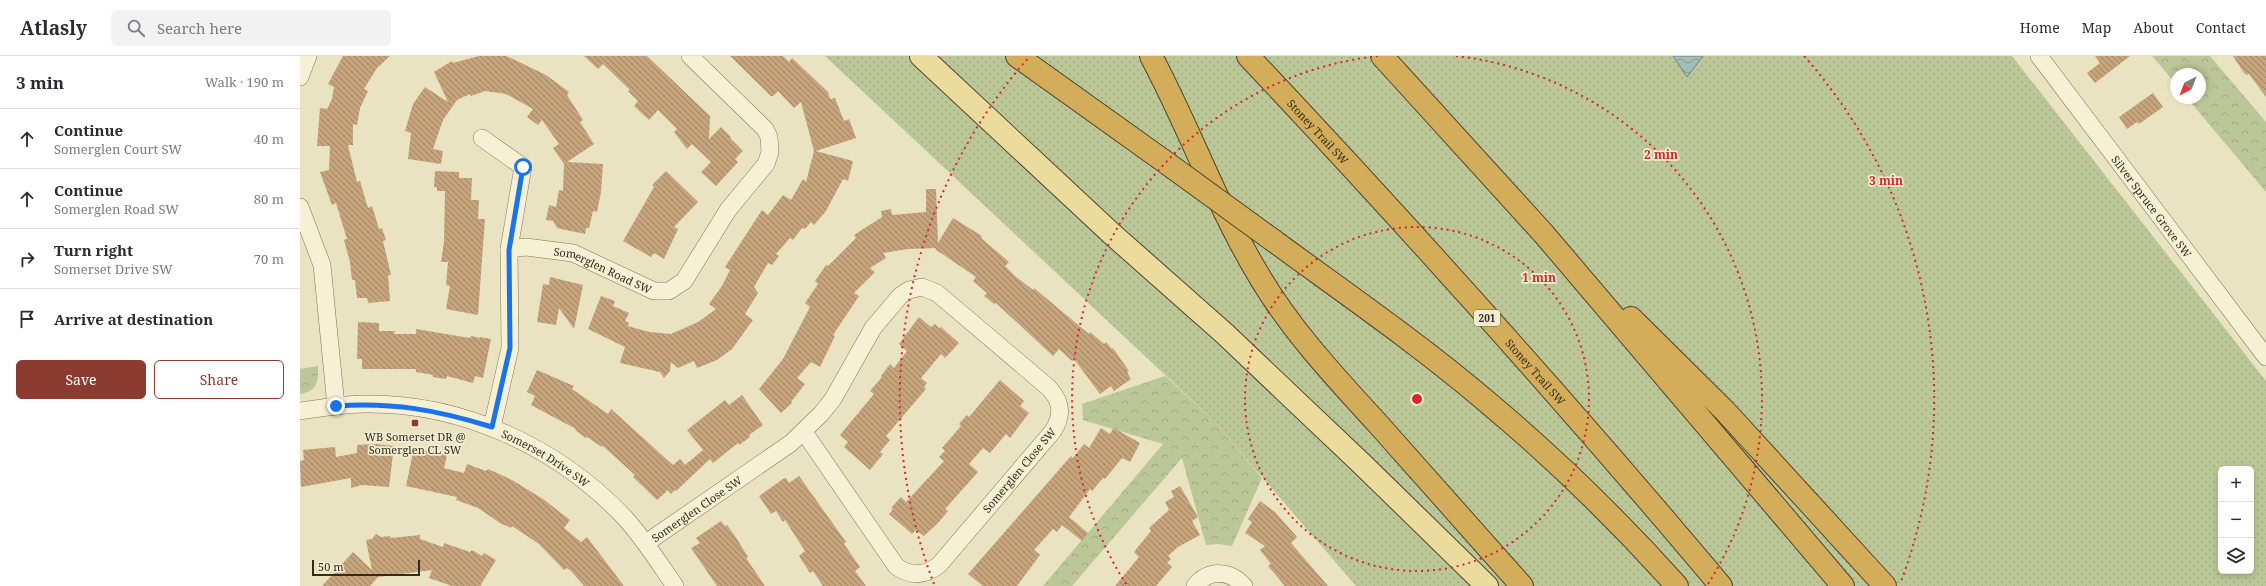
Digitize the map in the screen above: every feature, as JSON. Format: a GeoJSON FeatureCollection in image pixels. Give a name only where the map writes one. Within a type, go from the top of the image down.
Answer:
{"type":"FeatureCollection","features":[{"type":"Feature","properties":{"kind":"highway"},"geometry":{"type":"LineString","coordinates":[[1017,56],[1274,241],[1418,347],[1485,400],[1594,498],[1677,586]]}},
{"type":"Feature","properties":{"kind":"highway"},"geometry":{"type":"LineString","coordinates":[[1151,56],[1181,115],[1234,229],[1258,274],[1277,303],[1323,362],[1522,586]]}},
{"type":"Feature","properties":{"kind":"highway","name":"Stoney Trail SW"},"geometry":{"type":"LineString","coordinates":[[1248,56],[1377,195],[1721,586]]}},
{"type":"Feature","properties":{"kind":"highway"},"geometry":{"type":"LineString","coordinates":[[1382,56],[1543,233],[1843,586]]}},
{"type":"Feature","properties":{"kind":"highway"},"geometry":{"type":"LineString","coordinates":[[1543,233],[1725,411],[1885,586]]}},
{"type":"Feature","properties":{"kind":"main road"},"geometry":{"type":"LineString","coordinates":[[921,56],[1112,234],[1225,334],[1369,470],[1487,586]]}},
{"type":"Feature","properties":{"kind":"street"},"geometry":{"type":"LineString","coordinates":[[300,77],[308,56]]}},
{"type":"Feature","properties":{"kind":"street","name":"Somerglen Road SW"},"geometry":{"type":"LineString","coordinates":[[509,250],[526,247],[573,253],[654,291],[669,291],[684,281],[728,210],[766,164],[771,146],[765,129],[690,56]]}},
{"type":"Feature","properties":{"kind":"street","name":"Silver Spruce Grove SW"},"geometry":{"type":"LineString","coordinates":[[2039,56],[2266,356]]}},
{"type":"Feature","properties":{"kind":"street"},"geometry":{"type":"LineString","coordinates":[[482,138],[523,167],[509,250],[510,348],[492,427]]}},
{"type":"Feature","properties":{"kind":"street"},"geometry":{"type":"LineString","coordinates":[[300,208],[322,265],[336,406]]}},
{"type":"Feature","properties":{"kind":"street","name":"Somerglen Close SW"},"geometry":{"type":"LineString","coordinates":[[646,543],[791,443],[804,432],[833,399],[874,328],[900,296],[909,290],[922,288],[937,293],[1049,388],[1059,402],[1060,410],[1057,425],[1048,437],[939,565],[922,574],[910,574],[896,566],[804,432]]}},
{"type":"Feature","properties":{"kind":"street","name":"Somerset Drive SW"},"geometry":{"type":"LineString","coordinates":[[300,411],[366,404],[405,406],[456,416],[492,427],[526,442],[572,471],[608,501],[646,543],[675,586]]}},
{"type":"Feature","properties":{"kind":"street"},"geometry":{"type":"LineString","coordinates":[[1195,586],[1206,576],[1220,573],[1234,577],[1244,586]]}},
{"type":"Feature","properties":{"kind":"green space"},"geometry":{"type":"Polygon","coordinates":[[[825,56],[2012,56],[2266,381],[2266,586],[1356,586],[1212,419],[825,56]]]}},
{"type":"Feature","properties":{"kind":"green space"},"geometry":{"type":"Polygon","coordinates":[[[2152,56],[2210,56],[2266,122],[2266,192],[2192,104],[2206,104],[2206,68],[2170,68],[2170,77],[2152,56]]]}},
{"type":"Feature","properties":{"kind":"green space"},"geometry":{"type":"Polygon","coordinates":[[[318,366],[316,385],[310,391],[300,394],[300,369],[318,366]]]}},
{"type":"Feature","properties":{"kind":"green space"},"geometry":{"type":"Polygon","coordinates":[[[1165,376],[1212,419],[1262,478],[1232,546],[1218,544],[1206,545],[1182,458],[1072,586],[1043,586],[1163,444],[1083,420],[1082,404],[1165,376]]]}},
{"type":"Feature","properties":{"kind":"water"},"geometry":{"type":"Polygon","coordinates":[[[1673,56],[1703,56],[1687,77],[1673,56]]]}},
{"type":"Feature","properties":{"kind":"building"},"geometry":{"type":"Polygon","coordinates":[[[343,56],[390,56],[377,68],[364,89],[368,91],[360,108],[357,125],[353,124],[353,145],[348,145],[357,182],[360,181],[368,208],[372,206],[379,229],[382,228],[386,240],[383,241],[391,275],[388,275],[390,301],[368,303],[367,298],[357,298],[355,280],[352,280],[350,262],[344,240],[347,239],[336,203],[332,205],[320,172],[329,170],[330,146],[317,146],[320,108],[327,109],[332,99],[334,87],[328,84],[343,56]]]}},
{"type":"Feature","properties":{"kind":"building"},"geometry":{"type":"Polygon","coordinates":[[[479,56],[506,56],[546,75],[569,92],[567,95],[583,120],[580,122],[594,144],[567,162],[603,164],[601,192],[597,212],[593,211],[589,228],[586,228],[585,234],[557,228],[553,221],[546,220],[549,205],[556,207],[559,190],[563,191],[564,164],[553,148],[559,144],[542,120],[538,125],[527,117],[533,109],[506,94],[485,91],[471,96],[470,94],[457,100],[443,120],[433,149],[443,151],[441,164],[408,159],[411,133],[405,131],[413,104],[425,87],[448,102],[434,72],[452,61],[453,63],[479,56]]]}},
{"type":"Feature","properties":{"kind":"building"},"geometry":{"type":"Polygon","coordinates":[[[584,56],[647,56],[710,116],[709,139],[721,127],[731,137],[730,138],[743,151],[735,159],[738,162],[716,186],[701,172],[711,162],[692,144],[687,149],[674,132],[677,129],[658,110],[649,120],[634,106],[638,101],[628,91],[630,90],[603,64],[598,69],[584,56]]]}},
{"type":"Feature","properties":{"kind":"building"},"geometry":{"type":"Polygon","coordinates":[[[730,56],[783,56],[789,62],[792,58],[828,92],[830,99],[835,98],[844,121],[849,119],[856,138],[816,151],[853,161],[848,181],[843,179],[826,211],[814,225],[811,222],[805,229],[802,228],[793,240],[790,238],[776,254],[779,256],[772,265],[768,263],[754,287],[758,293],[745,314],[753,320],[732,349],[717,360],[697,368],[694,361],[678,368],[671,362],[670,371],[664,378],[660,372],[620,363],[625,347],[588,329],[601,296],[615,301],[613,306],[629,313],[625,321],[629,323],[628,326],[649,332],[671,334],[698,322],[716,309],[709,304],[722,286],[730,270],[725,267],[762,210],[768,215],[783,195],[791,200],[803,179],[806,182],[814,151],[801,102],[794,108],[778,91],[771,96],[730,56]]]}},
{"type":"Feature","properties":{"kind":"building"},"geometry":{"type":"Polygon","coordinates":[[[2095,56],[2130,56],[2095,83],[2087,73],[2100,63],[2095,56]]]}},
{"type":"Feature","properties":{"kind":"building"},"geometry":{"type":"Polygon","coordinates":[[[2233,56],[2266,56],[2266,97],[2249,74],[2247,75],[2244,73],[2233,56]]]}},
{"type":"Feature","properties":{"kind":"building"},"geometry":{"type":"Polygon","coordinates":[[[2153,93],[2163,107],[2139,124],[2137,122],[2127,129],[2119,117],[2153,93]]]}},
{"type":"Feature","properties":{"kind":"building"},"geometry":{"type":"Polygon","coordinates":[[[435,171],[459,172],[459,178],[472,178],[471,200],[479,200],[478,219],[485,219],[478,315],[446,309],[450,286],[446,285],[448,262],[441,262],[444,242],[445,191],[437,191],[437,187],[434,187],[435,171]]]}},
{"type":"Feature","properties":{"kind":"building"},"geometry":{"type":"Polygon","coordinates":[[[666,171],[698,202],[674,227],[678,229],[664,259],[654,253],[651,257],[623,241],[654,187],[652,185],[666,171]]]}},
{"type":"Feature","properties":{"kind":"building"},"geometry":{"type":"Polygon","coordinates":[[[926,189],[936,189],[938,243],[953,218],[982,236],[981,238],[1009,262],[1005,266],[1015,276],[1033,290],[1034,288],[1089,334],[1090,332],[1104,344],[1106,342],[1112,349],[1113,348],[1129,371],[1127,372],[1131,379],[1114,391],[1111,386],[1100,394],[1074,359],[1072,361],[1059,349],[1053,356],[996,303],[994,304],[984,296],[987,293],[973,281],[976,277],[935,249],[936,248],[908,249],[883,253],[886,258],[870,268],[875,272],[854,293],[859,296],[833,335],[835,336],[820,367],[811,362],[797,378],[805,384],[791,402],[792,403],[781,413],[759,389],[783,359],[810,307],[805,303],[818,284],[815,281],[826,265],[828,266],[856,238],[854,235],[882,217],[881,211],[891,209],[892,215],[926,212],[926,189]]]}},
{"type":"Feature","properties":{"kind":"building"},"geometry":{"type":"Polygon","coordinates":[[[550,277],[583,285],[574,329],[559,308],[556,325],[537,322],[543,284],[549,285],[550,277]]]}},
{"type":"Feature","properties":{"kind":"building"},"geometry":{"type":"Polygon","coordinates":[[[919,317],[931,327],[935,324],[939,328],[941,327],[959,343],[945,358],[941,354],[921,378],[927,383],[924,387],[926,389],[886,436],[890,440],[880,452],[883,454],[870,470],[844,447],[848,442],[840,435],[874,394],[870,391],[882,377],[881,376],[890,364],[894,368],[907,351],[899,344],[919,317]]]}},
{"type":"Feature","properties":{"kind":"building"},"geometry":{"type":"Polygon","coordinates":[[[358,322],[379,323],[379,331],[395,331],[394,334],[416,334],[416,329],[470,338],[471,336],[491,339],[483,378],[475,376],[473,383],[447,376],[446,379],[433,377],[433,375],[416,372],[416,369],[362,369],[362,359],[357,359],[358,322]]]}},
{"type":"Feature","properties":{"kind":"building"},"geometry":{"type":"Polygon","coordinates":[[[537,370],[574,386],[572,389],[608,414],[611,409],[673,465],[680,459],[685,465],[703,450],[687,430],[725,400],[729,405],[742,395],[763,425],[749,435],[750,437],[739,445],[738,443],[713,463],[710,459],[676,491],[675,490],[671,494],[668,490],[657,500],[633,477],[635,475],[603,446],[602,447],[587,437],[586,438],[575,430],[576,429],[531,405],[535,396],[527,392],[537,370]]]}},
{"type":"Feature","properties":{"kind":"building"},"geometry":{"type":"Polygon","coordinates":[[[1000,380],[1024,401],[1020,406],[1029,413],[1010,438],[1006,434],[990,453],[983,448],[969,464],[978,472],[945,509],[948,511],[938,523],[924,536],[916,530],[912,534],[889,514],[893,509],[891,508],[901,497],[906,502],[944,461],[939,457],[945,451],[942,448],[961,426],[959,424],[967,415],[969,417],[1000,380]]]}},
{"type":"Feature","properties":{"kind":"building"},"geometry":{"type":"Polygon","coordinates":[[[1101,428],[1110,434],[1113,429],[1117,430],[1140,443],[1130,462],[1122,458],[1105,479],[1103,478],[1092,491],[1090,489],[1069,517],[1088,533],[1082,541],[1062,525],[1057,532],[1053,529],[1034,550],[1040,555],[1017,586],[983,586],[968,574],[1071,456],[1073,458],[1084,444],[1089,448],[1101,428]]]}},
{"type":"Feature","properties":{"kind":"building"},"geometry":{"type":"Polygon","coordinates":[[[376,444],[394,446],[389,487],[362,485],[351,488],[351,478],[301,487],[300,461],[304,460],[303,450],[335,447],[336,457],[357,453],[357,445],[376,444]]]}},
{"type":"Feature","properties":{"kind":"building"},"geometry":{"type":"Polygon","coordinates":[[[414,448],[447,455],[444,468],[464,473],[467,464],[486,471],[488,469],[512,480],[543,499],[570,520],[564,528],[581,542],[587,537],[624,586],[584,586],[571,571],[567,568],[564,570],[539,544],[512,526],[511,528],[500,523],[478,508],[456,500],[457,497],[406,486],[414,448]]]}},
{"type":"Feature","properties":{"kind":"building"},"geometry":{"type":"Polygon","coordinates":[[[799,476],[846,542],[844,544],[860,567],[855,571],[866,586],[823,586],[813,571],[810,573],[799,556],[805,551],[785,520],[783,522],[776,511],[771,514],[759,496],[783,479],[786,478],[789,483],[799,476]]]}},
{"type":"Feature","properties":{"kind":"building"},"geometry":{"type":"Polygon","coordinates":[[[1180,486],[1198,517],[1192,521],[1200,535],[1178,547],[1168,556],[1171,559],[1167,563],[1172,567],[1156,586],[1115,586],[1139,557],[1134,552],[1151,531],[1149,528],[1169,510],[1165,502],[1174,497],[1171,491],[1180,486]]]}},
{"type":"Feature","properties":{"kind":"building"},"geometry":{"type":"Polygon","coordinates":[[[1260,501],[1275,512],[1297,537],[1291,543],[1328,586],[1285,586],[1268,566],[1271,564],[1260,550],[1265,546],[1245,533],[1252,522],[1248,519],[1260,501]]]}},
{"type":"Feature","properties":{"kind":"building"},"geometry":{"type":"Polygon","coordinates":[[[721,521],[725,526],[727,525],[735,536],[748,557],[746,558],[765,586],[717,586],[691,548],[700,543],[696,538],[721,521]]]}},
{"type":"Feature","properties":{"kind":"building"},"geometry":{"type":"Polygon","coordinates":[[[376,534],[381,537],[390,536],[391,538],[420,535],[420,539],[443,547],[444,543],[470,552],[472,550],[482,556],[484,553],[496,560],[480,586],[452,586],[429,578],[432,570],[378,577],[370,586],[322,586],[353,552],[372,570],[366,540],[372,539],[376,534]]]}},
{"type":"Feature","properties":{"kind":"place","name":"WB Somerset DR @ Somerglen CL SW"},"geometry":{"type":"Point","coordinates":[415,423]}},
{"type":"Feature","properties":{"kind":"route"},"geometry":{"type":"LineString","coordinates":[[336,406],[366,404],[405,406],[456,416],[492,427],[510,348],[509,250],[523,167]]}}]}
